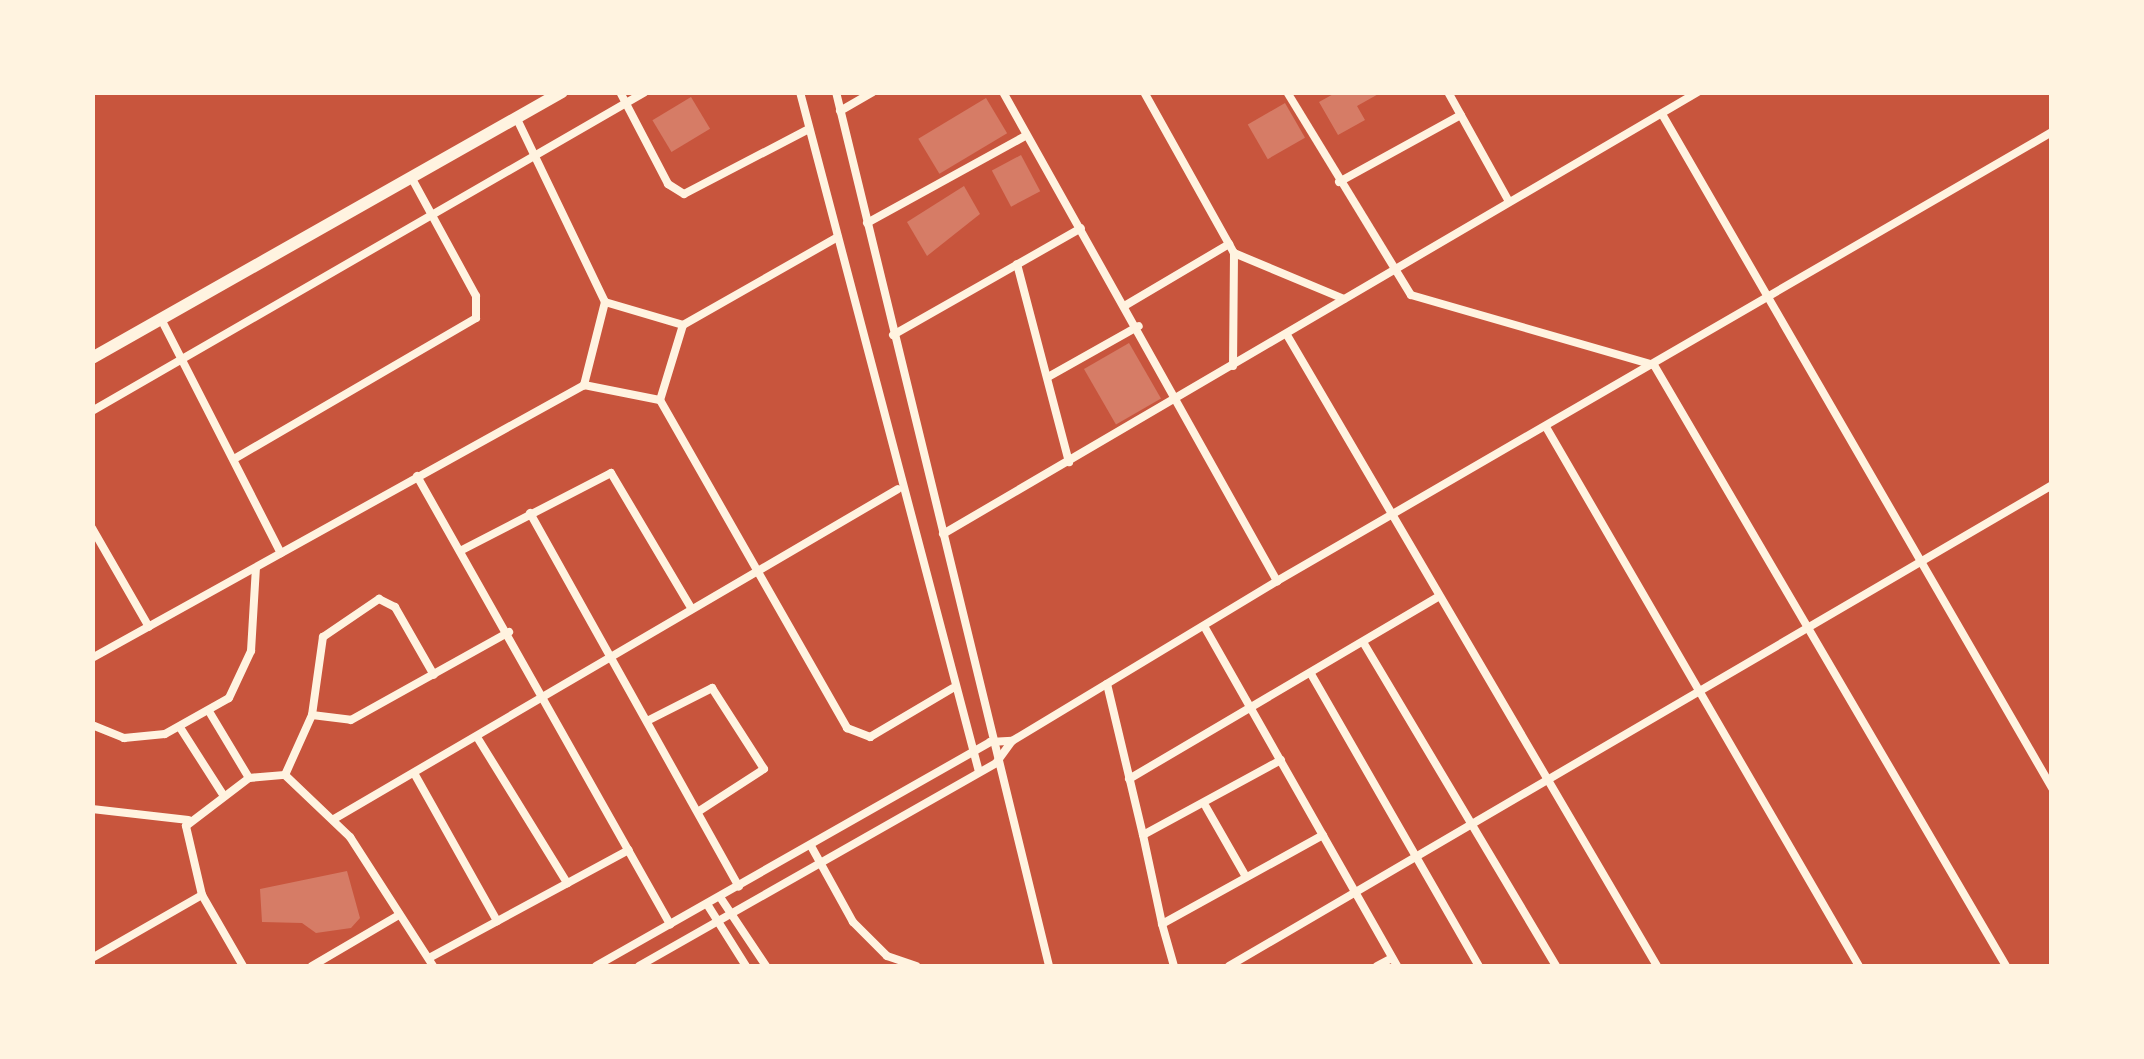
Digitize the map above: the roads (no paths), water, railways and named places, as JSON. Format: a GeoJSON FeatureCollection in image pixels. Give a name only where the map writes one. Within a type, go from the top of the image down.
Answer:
{"type":"FeatureCollection","features":[{"type":"Feature","properties":{"kind":"main road"},"geometry":{"type":"LineString","coordinates":[[92,358],[562,92]]}},
{"type":"Feature","properties":{"kind":"street"},"geometry":{"type":"LineString","coordinates":[[620,92],[668,184],[684,194],[809,130]]}},
{"type":"Feature","properties":{"kind":"street"},"geometry":{"type":"LineString","coordinates":[[92,411],[646,92]]}},
{"type":"Feature","properties":{"kind":"street"},"geometry":{"type":"LineString","coordinates":[[800,92],[898,489],[978,772]]}},
{"type":"Feature","properties":{"kind":"street"},"geometry":{"type":"LineString","coordinates":[[836,92],[990,742],[1049,966]]}},
{"type":"Feature","properties":{"kind":"street"},"geometry":{"type":"LineString","coordinates":[[840,110],[874,92]]}},
{"type":"Feature","properties":{"kind":"street"},"geometry":{"type":"LineString","coordinates":[[1002,92],[1139,326],[1277,580]]}},
{"type":"Feature","properties":{"kind":"street"},"geometry":{"type":"LineString","coordinates":[[1144,92],[1232,248],[1233,366]]}},
{"type":"Feature","properties":{"kind":"street"},"geometry":{"type":"LineString","coordinates":[[1448,92],[1508,200]]}},
{"type":"Feature","properties":{"kind":"street"},"geometry":{"type":"LineString","coordinates":[[943,534],[1344,298],[1392,275],[1508,200],[1698,92]]}},
{"type":"Feature","properties":{"kind":"street"},"geometry":{"type":"LineString","coordinates":[[1289,93],[1392,275],[1416,298],[1654,365],[2006,966]]}},
{"type":"Feature","properties":{"kind":"street"},"geometry":{"type":"LineString","coordinates":[[1662,114],[2052,788]]}},
{"type":"Feature","properties":{"kind":"street"},"geometry":{"type":"LineString","coordinates":[[1339,182],[1461,115]]}},
{"type":"Feature","properties":{"kind":"street"},"geometry":{"type":"LineString","coordinates":[[516,117],[605,302],[584,385]]}},
{"type":"Feature","properties":{"kind":"street"},"geometry":{"type":"LineString","coordinates":[[638,966],[650,964],[730,914],[996,763],[1012,741],[1277,580],[1546,428],[2052,132]]}},
{"type":"Feature","properties":{"kind":"street"},"geometry":{"type":"LineString","coordinates":[[867,223],[1025,136]]}},
{"type":"Feature","properties":{"kind":"street"},"geometry":{"type":"LineString","coordinates":[[234,458],[476,318],[476,296],[412,178]]}},
{"type":"Feature","properties":{"kind":"street"},"geometry":{"type":"LineString","coordinates":[[893,335],[1081,228]]}},
{"type":"Feature","properties":{"kind":"street"},"geometry":{"type":"LineString","coordinates":[[838,237],[683,324],[660,400],[854,735],[870,737],[954,688]]}},
{"type":"Feature","properties":{"kind":"street"},"geometry":{"type":"LineString","coordinates":[[1232,248],[1344,298]]}},
{"type":"Feature","properties":{"kind":"street"},"geometry":{"type":"LineString","coordinates":[[1126,305],[1232,248]]}},
{"type":"Feature","properties":{"kind":"street"},"geometry":{"type":"LineString","coordinates":[[1017,264],[1068,462]]}},
{"type":"Feature","properties":{"kind":"street"},"geometry":{"type":"LineString","coordinates":[[605,302],[683,324]]}},
{"type":"Feature","properties":{"kind":"street"},"geometry":{"type":"LineString","coordinates":[[161,318],[282,554]]}},
{"type":"Feature","properties":{"kind":"street"},"geometry":{"type":"LineString","coordinates":[[1048,377],[1139,326]]}},
{"type":"Feature","properties":{"kind":"street"},"geometry":{"type":"LineString","coordinates":[[1287,335],[1546,785],[1657,966]]}},
{"type":"Feature","properties":{"kind":"street"},"geometry":{"type":"LineString","coordinates":[[92,658],[584,385],[660,400]]}},
{"type":"Feature","properties":{"kind":"street"},"geometry":{"type":"LineString","coordinates":[[1546,428],[1859,966]]}},
{"type":"Feature","properties":{"kind":"street"},"geometry":{"type":"LineString","coordinates":[[460,551],[612,473],[691,608]]}},
{"type":"Feature","properties":{"kind":"street"},"geometry":{"type":"LineString","coordinates":[[417,476],[509,632],[670,924]]}},
{"type":"Feature","properties":{"kind":"street"},"geometry":{"type":"LineString","coordinates":[[1229,966],[1546,785],[2052,485]]}},
{"type":"Feature","properties":{"kind":"street"},"geometry":{"type":"LineString","coordinates":[[334,819],[898,489]]}},
{"type":"Feature","properties":{"kind":"street"},"geometry":{"type":"LineString","coordinates":[[530,513],[700,811],[739,887]]}},
{"type":"Feature","properties":{"kind":"street"},"geometry":{"type":"LineString","coordinates":[[92,528],[150,627]]}},
{"type":"Feature","properties":{"kind":"street"},"geometry":{"type":"LineString","coordinates":[[92,724],[124,738],[181,729],[210,713],[242,678],[251,652],[256,568]]}},
{"type":"Feature","properties":{"kind":"street"},"geometry":{"type":"LineString","coordinates":[[1129,778],[1254,712],[1438,597]]}},
{"type":"Feature","properties":{"kind":"street"},"geometry":{"type":"LineString","coordinates":[[285,775],[312,715],[323,636],[380,599],[395,607],[434,675]]}},
{"type":"Feature","properties":{"kind":"street"},"geometry":{"type":"LineString","coordinates":[[1204,626],[1394,962],[1376,966]]}},
{"type":"Feature","properties":{"kind":"street"},"geometry":{"type":"LineString","coordinates":[[312,715],[351,720],[509,632]]}},
{"type":"Feature","properties":{"kind":"street"},"geometry":{"type":"LineString","coordinates":[[1363,642],[1556,966]]}},
{"type":"Feature","properties":{"kind":"street"},"geometry":{"type":"LineString","coordinates":[[1311,674],[1479,966]]}},
{"type":"Feature","properties":{"kind":"street"},"geometry":{"type":"LineString","coordinates":[[1107,684],[1174,966]]}},
{"type":"Feature","properties":{"kind":"street"},"geometry":{"type":"LineString","coordinates":[[649,720],[712,688],[764,769],[700,811]]}},
{"type":"Feature","properties":{"kind":"street"},"geometry":{"type":"LineString","coordinates":[[210,713],[250,778]]}},
{"type":"Feature","properties":{"kind":"street"},"geometry":{"type":"LineString","coordinates":[[181,729],[222,794]]}},
{"type":"Feature","properties":{"kind":"street"},"geometry":{"type":"LineString","coordinates":[[478,737],[567,884]]}},
{"type":"Feature","properties":{"kind":"street"},"geometry":{"type":"LineString","coordinates":[[596,966],[990,742],[1012,741]]}},
{"type":"Feature","properties":{"kind":"street"},"geometry":{"type":"LineString","coordinates":[[1143,835],[1206,807],[1281,760]]}},
{"type":"Feature","properties":{"kind":"street"},"geometry":{"type":"LineString","coordinates":[[414,773],[497,921]]}},
{"type":"Feature","properties":{"kind":"street"},"geometry":{"type":"LineString","coordinates":[[92,809],[188,820],[250,778],[285,775],[334,819],[431,962],[497,921],[629,850]]}},
{"type":"Feature","properties":{"kind":"street"},"geometry":{"type":"LineString","coordinates":[[1206,807],[1245,875]]}},
{"type":"Feature","properties":{"kind":"street"},"geometry":{"type":"LineString","coordinates":[[188,820],[202,896],[243,966]]}},
{"type":"Feature","properties":{"kind":"street"},"geometry":{"type":"LineString","coordinates":[[1162,924],[1323,835]]}},
{"type":"Feature","properties":{"kind":"street"},"geometry":{"type":"LineString","coordinates":[[811,846],[853,922],[887,956],[911,966]]}},
{"type":"Feature","properties":{"kind":"street"},"geometry":{"type":"LineString","coordinates":[[92,958],[202,896]]}},
{"type":"Feature","properties":{"kind":"street"},"geometry":{"type":"LineString","coordinates":[[720,897],[766,966]]}},
{"type":"Feature","properties":{"kind":"street"},"geometry":{"type":"LineString","coordinates":[[706,904],[746,966]]}},
{"type":"Feature","properties":{"kind":"street"},"geometry":{"type":"LineString","coordinates":[[312,966],[398,915]]}},
{"type":"Feature","properties":{"kind":"street"},"geometry":{"type":"LineString","coordinates":[[884,966],[887,956]]}}]}
